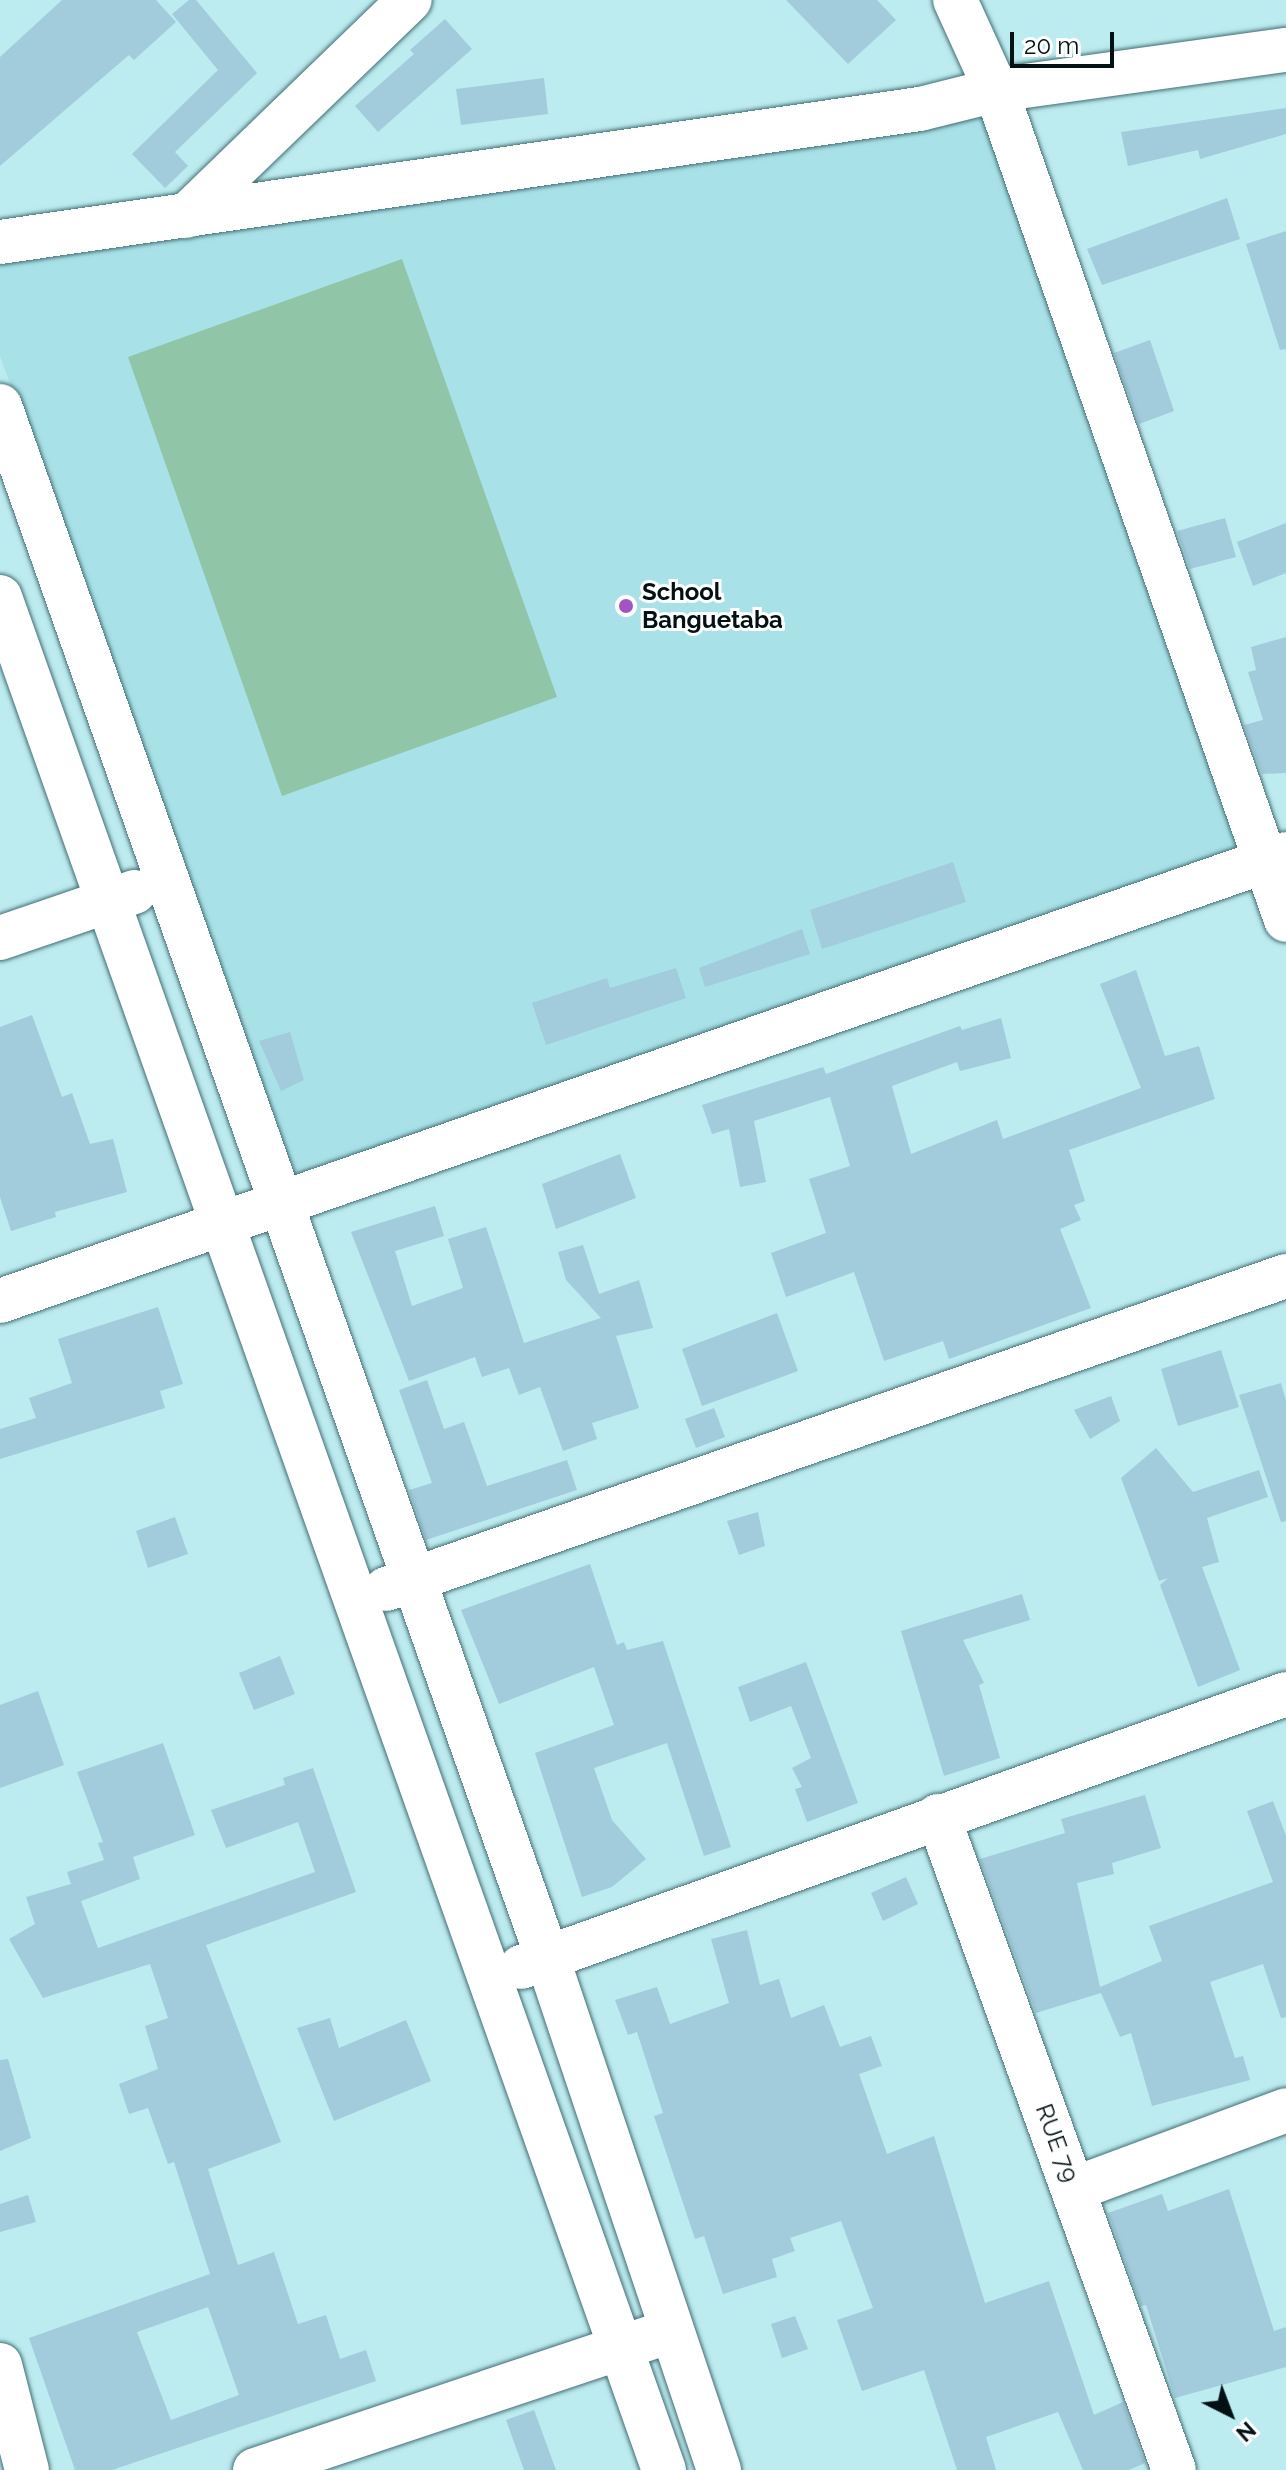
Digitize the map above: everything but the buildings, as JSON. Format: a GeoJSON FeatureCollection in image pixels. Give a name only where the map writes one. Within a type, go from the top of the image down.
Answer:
{"type":"FeatureCollection","features":[{"type":"Feature","properties":{"kind":"street"},"geometry":{"type":"LineString","coordinates":[[186,216],[410,0]]}},
{"type":"Feature","properties":{"kind":"street"},"geometry":{"type":"LineString","coordinates":[[964,3],[1276,857],[1286,920]]}},
{"type":"Feature","properties":{"kind":"street"},"geometry":{"type":"LineString","coordinates":[[0,242],[920,109],[996,90],[1286,50]]}},
{"type":"Feature","properties":{"kind":"street"},"geometry":{"type":"LineString","coordinates":[[0,406],[547,1957],[719,2470]]}},
{"type":"Feature","properties":{"kind":"street"},"geometry":{"type":"LineString","coordinates":[[0,583],[56,564]]}},
{"type":"Feature","properties":{"kind":"street"},"geometry":{"type":"LineString","coordinates":[[0,597],[624,2346],[664,2470]]}},
{"type":"Feature","properties":{"kind":"street"},"geometry":{"type":"LineString","coordinates":[[0,1301],[1276,857]]}},
{"type":"Feature","properties":{"kind":"street"},"geometry":{"type":"LineString","coordinates":[[0,938],[167,881]]}},
{"type":"Feature","properties":{"kind":"street"},"geometry":{"type":"LineString","coordinates":[[357,1598],[1286,1276]]}},
{"type":"Feature","properties":{"kind":"street"},"geometry":{"type":"LineString","coordinates":[[492,1977],[1286,1694]]}},
{"type":"Feature","properties":{"kind":"street","name":"RUE 79"},"geometry":{"type":"LineString","coordinates":[[938,1816],[1174,2470]]}},
{"type":"Feature","properties":{"kind":"street"},"geometry":{"type":"LineString","coordinates":[[1074,2189],[1286,2110]]}},
{"type":"Feature","properties":{"kind":"street"},"geometry":{"type":"LineString","coordinates":[[255,2470],[673,2330]]}},
{"type":"Feature","properties":{"kind":"street"},"geometry":{"type":"LineString","coordinates":[[0,2365],[27,2470]]}},
{"type":"Feature","properties":{"kind":"shaded area","name":"School Banguetaba"},"geometry":{"type":"Polygon","coordinates":[[[999,115],[1247,857],[294,1181],[0,356],[0,249],[999,115]]]}},
{"type":"Feature","properties":{"kind":"green space"},"geometry":{"type":"Polygon","coordinates":[[[402,259],[557,697],[282,796],[128,357],[402,259]]]}},
{"type":"Feature","properties":{"kind":"place","name":"School Banguetaba"},"geometry":{"type":"Point","coordinates":[626,606]}}]}
